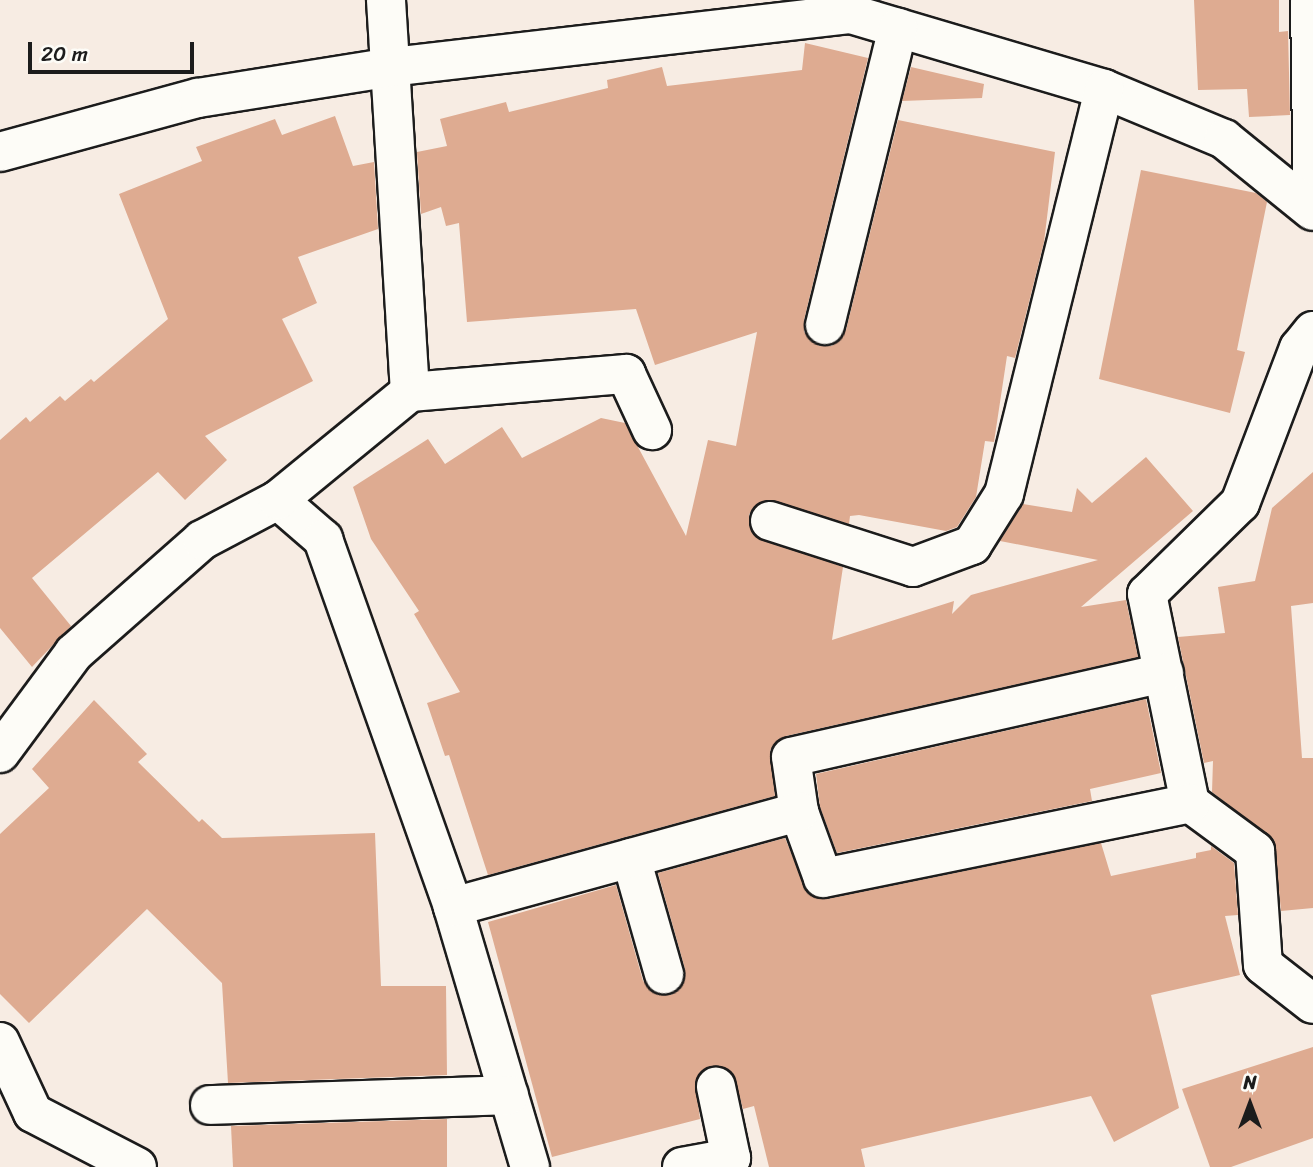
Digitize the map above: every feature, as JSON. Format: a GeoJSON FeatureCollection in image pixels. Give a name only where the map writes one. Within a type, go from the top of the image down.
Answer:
{"type":"FeatureCollection","features":[{"type":"Feature","properties":{"kind":"street"},"geometry":{"type":"LineString","coordinates":[[386,0],[410,393]]}},
{"type":"Feature","properties":{"kind":"street"},"geometry":{"type":"LineString","coordinates":[[1310,0],[1313,210]]}},
{"type":"Feature","properties":{"kind":"street"},"geometry":{"type":"LineString","coordinates":[[2,149],[198,98],[391,67],[850,7],[898,28],[1104,89],[1224,139],[1313,210]]}},
{"type":"Feature","properties":{"kind":"street"},"geometry":{"type":"LineString","coordinates":[[825,325],[898,28]]}},
{"type":"Feature","properties":{"kind":"street"},"geometry":{"type":"LineString","coordinates":[[770,522],[913,568],[972,545],[1004,494],[1104,89]]}},
{"type":"Feature","properties":{"kind":"street"},"geometry":{"type":"LineString","coordinates":[[1313,331],[1299,348],[1240,503],[1147,594],[1190,803],[1255,851],[1263,965],[1313,1004]]}},
{"type":"Feature","properties":{"kind":"street"},"geometry":{"type":"LineString","coordinates":[[0,753],[74,653],[202,540],[278,500],[410,393],[626,374],[652,430]]}},
{"type":"Feature","properties":{"kind":"street"},"geometry":{"type":"LineString","coordinates":[[278,500],[323,539],[453,907],[530,1167]]}},
{"type":"Feature","properties":{"kind":"street"},"geometry":{"type":"LineString","coordinates":[[1164,673],[791,757],[799,811],[823,878],[1190,803]]}},
{"type":"Feature","properties":{"kind":"street"},"geometry":{"type":"LineString","coordinates":[[453,907],[799,811]]}},
{"type":"Feature","properties":{"kind":"street"},"geometry":{"type":"LineString","coordinates":[[631,858],[664,974]]}},
{"type":"Feature","properties":{"kind":"street"},"geometry":{"type":"LineString","coordinates":[[0,1042],[33,1113],[137,1167]]}},
{"type":"Feature","properties":{"kind":"street"},"geometry":{"type":"LineString","coordinates":[[682,1167],[731,1158],[716,1087]]}},
{"type":"Feature","properties":{"kind":"street"},"geometry":{"type":"LineString","coordinates":[[210,1105],[509,1095]]}},
{"type":"Feature","properties":{"kind":"building"},"geometry":{"type":"Polygon","coordinates":[[[1194,0],[1279,0],[1279,32],[1288,31],[1290,115],[1249,117],[1247,89],[1198,90],[1194,0]]]}},
{"type":"Feature","properties":{"kind":"building"},"geometry":{"type":"Polygon","coordinates":[[[805,43],[868,58],[804,320],[804,332],[819,346],[832,346],[846,330],[898,120],[1055,152],[1044,242],[1015,358],[1007,356],[994,442],[985,441],[976,497],[957,527],[946,531],[859,515],[850,516],[849,524],[766,500],[749,514],[753,535],[843,567],[832,640],[954,601],[952,614],[971,595],[1098,560],[1000,541],[1023,504],[1072,512],[1077,488],[1092,503],[1146,457],[1193,511],[1081,607],[1126,600],[1138,657],[786,736],[770,750],[775,796],[488,875],[449,755],[445,756],[427,703],[460,692],[414,614],[419,611],[371,539],[353,487],[428,439],[445,464],[502,427],[522,458],[601,418],[625,423],[686,536],[708,440],[736,446],[757,332],[655,365],[636,309],[467,322],[459,223],[446,226],[441,207],[421,214],[417,152],[447,146],[440,119],[506,102],[509,112],[608,88],[607,80],[662,67],[667,86],[802,70],[805,43]]]}},
{"type":"Feature","properties":{"kind":"building"},"geometry":{"type":"Polygon","coordinates":[[[911,67],[984,84],[982,98],[902,101],[911,67]]]}},
{"type":"Feature","properties":{"kind":"building"},"geometry":{"type":"Polygon","coordinates":[[[335,116],[353,166],[374,162],[378,229],[298,257],[317,303],[282,319],[313,381],[205,436],[227,460],[185,500],[158,472],[32,578],[71,626],[32,667],[0,628],[0,440],[26,417],[30,422],[60,396],[65,401],[91,379],[94,382],[168,319],[119,194],[202,161],[196,147],[275,119],[282,135],[335,116]]]}},
{"type":"Feature","properties":{"kind":"building"},"geometry":{"type":"Polygon","coordinates":[[[1141,170],[1256,193],[1267,202],[1237,350],[1245,352],[1230,413],[1099,379],[1141,170]]]}},
{"type":"Feature","properties":{"kind":"building"},"geometry":{"type":"Polygon","coordinates":[[[1313,472],[1313,603],[1291,606],[1302,758],[1313,758],[1313,908],[1281,911],[1274,840],[1212,792],[1213,761],[1204,763],[1178,637],[1225,633],[1218,587],[1255,581],[1272,508],[1313,472]]]}},
{"type":"Feature","properties":{"kind":"building"},"geometry":{"type":"Polygon","coordinates":[[[1146,699],[1161,773],[1090,789],[1092,801],[837,853],[820,807],[816,774],[1146,699]]]}},
{"type":"Feature","properties":{"kind":"building"},"geometry":{"type":"Polygon","coordinates":[[[94,700],[147,754],[138,762],[199,822],[202,819],[222,838],[375,833],[381,986],[446,986],[447,1075],[228,1083],[222,983],[147,909],[29,1023],[0,994],[0,834],[49,788],[32,769],[94,700]]]}},
{"type":"Feature","properties":{"kind":"building"},"geometry":{"type":"Polygon","coordinates":[[[785,838],[808,894],[827,899],[1101,843],[1111,876],[1196,858],[1196,853],[1211,850],[1211,846],[1234,863],[1238,915],[1225,916],[1240,975],[1151,995],[1179,1108],[1114,1142],[1091,1096],[861,1149],[865,1167],[769,1167],[754,1106],[743,1109],[733,1073],[712,1066],[695,1081],[700,1119],[552,1157],[488,922],[616,885],[643,981],[658,995],[671,995],[680,989],[685,969],[658,873],[785,838]]]}},
{"type":"Feature","properties":{"kind":"building"},"geometry":{"type":"Polygon","coordinates":[[[1313,1047],[1313,1138],[1231,1167],[1210,1167],[1182,1089],[1313,1047]]]}},
{"type":"Feature","properties":{"kind":"building"},"geometry":{"type":"Polygon","coordinates":[[[447,1119],[447,1167],[233,1167],[231,1126],[447,1119]]]}}]}
